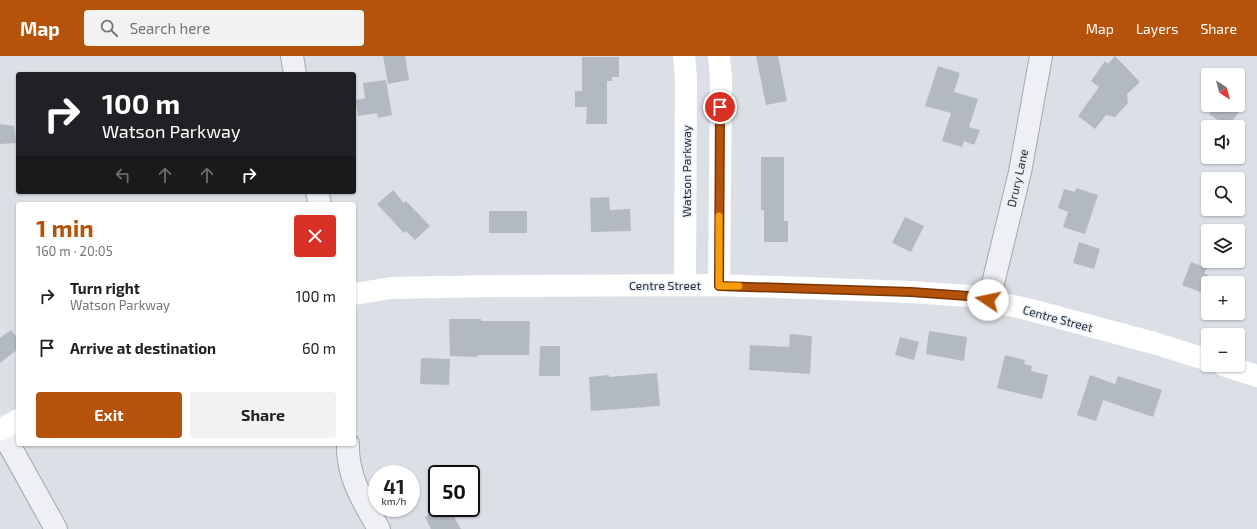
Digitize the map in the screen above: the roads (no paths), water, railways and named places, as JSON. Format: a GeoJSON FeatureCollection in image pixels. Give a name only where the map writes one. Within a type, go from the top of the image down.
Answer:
{"type":"FeatureCollection","features":[{"type":"Feature","properties":{"kind":"main road","name":"Watson Parkway"},"geometry":{"type":"LineString","coordinates":[[684,56],[686,78],[685,285]]}},
{"type":"Feature","properties":{"kind":"main road"},"geometry":{"type":"LineString","coordinates":[[719,56],[721,84],[719,286]]}},
{"type":"Feature","properties":{"kind":"main road","name":"Centre Street"},"geometry":{"type":"LineString","coordinates":[[356,294],[391,288],[685,285],[911,292],[968,296],[1154,343],[1201,358]]}},
{"type":"Feature","properties":{"kind":"main road"},"geometry":{"type":"LineString","coordinates":[[1245,372],[1257,376]]}},
{"type":"Feature","properties":{"kind":"street"},"geometry":{"type":"LineString","coordinates":[[292,56],[295,72]]}},
{"type":"Feature","properties":{"kind":"street","name":"Drury Lane"},"geometry":{"type":"LineString","coordinates":[[988,300],[1020,172],[1041,56]]}},
{"type":"Feature","properties":{"kind":"street"},"geometry":{"type":"LineString","coordinates":[[6,427],[56,529]]}},
{"type":"Feature","properties":{"kind":"street"},"geometry":{"type":"LineString","coordinates":[[348,446],[351,474],[379,529]]}}]}
